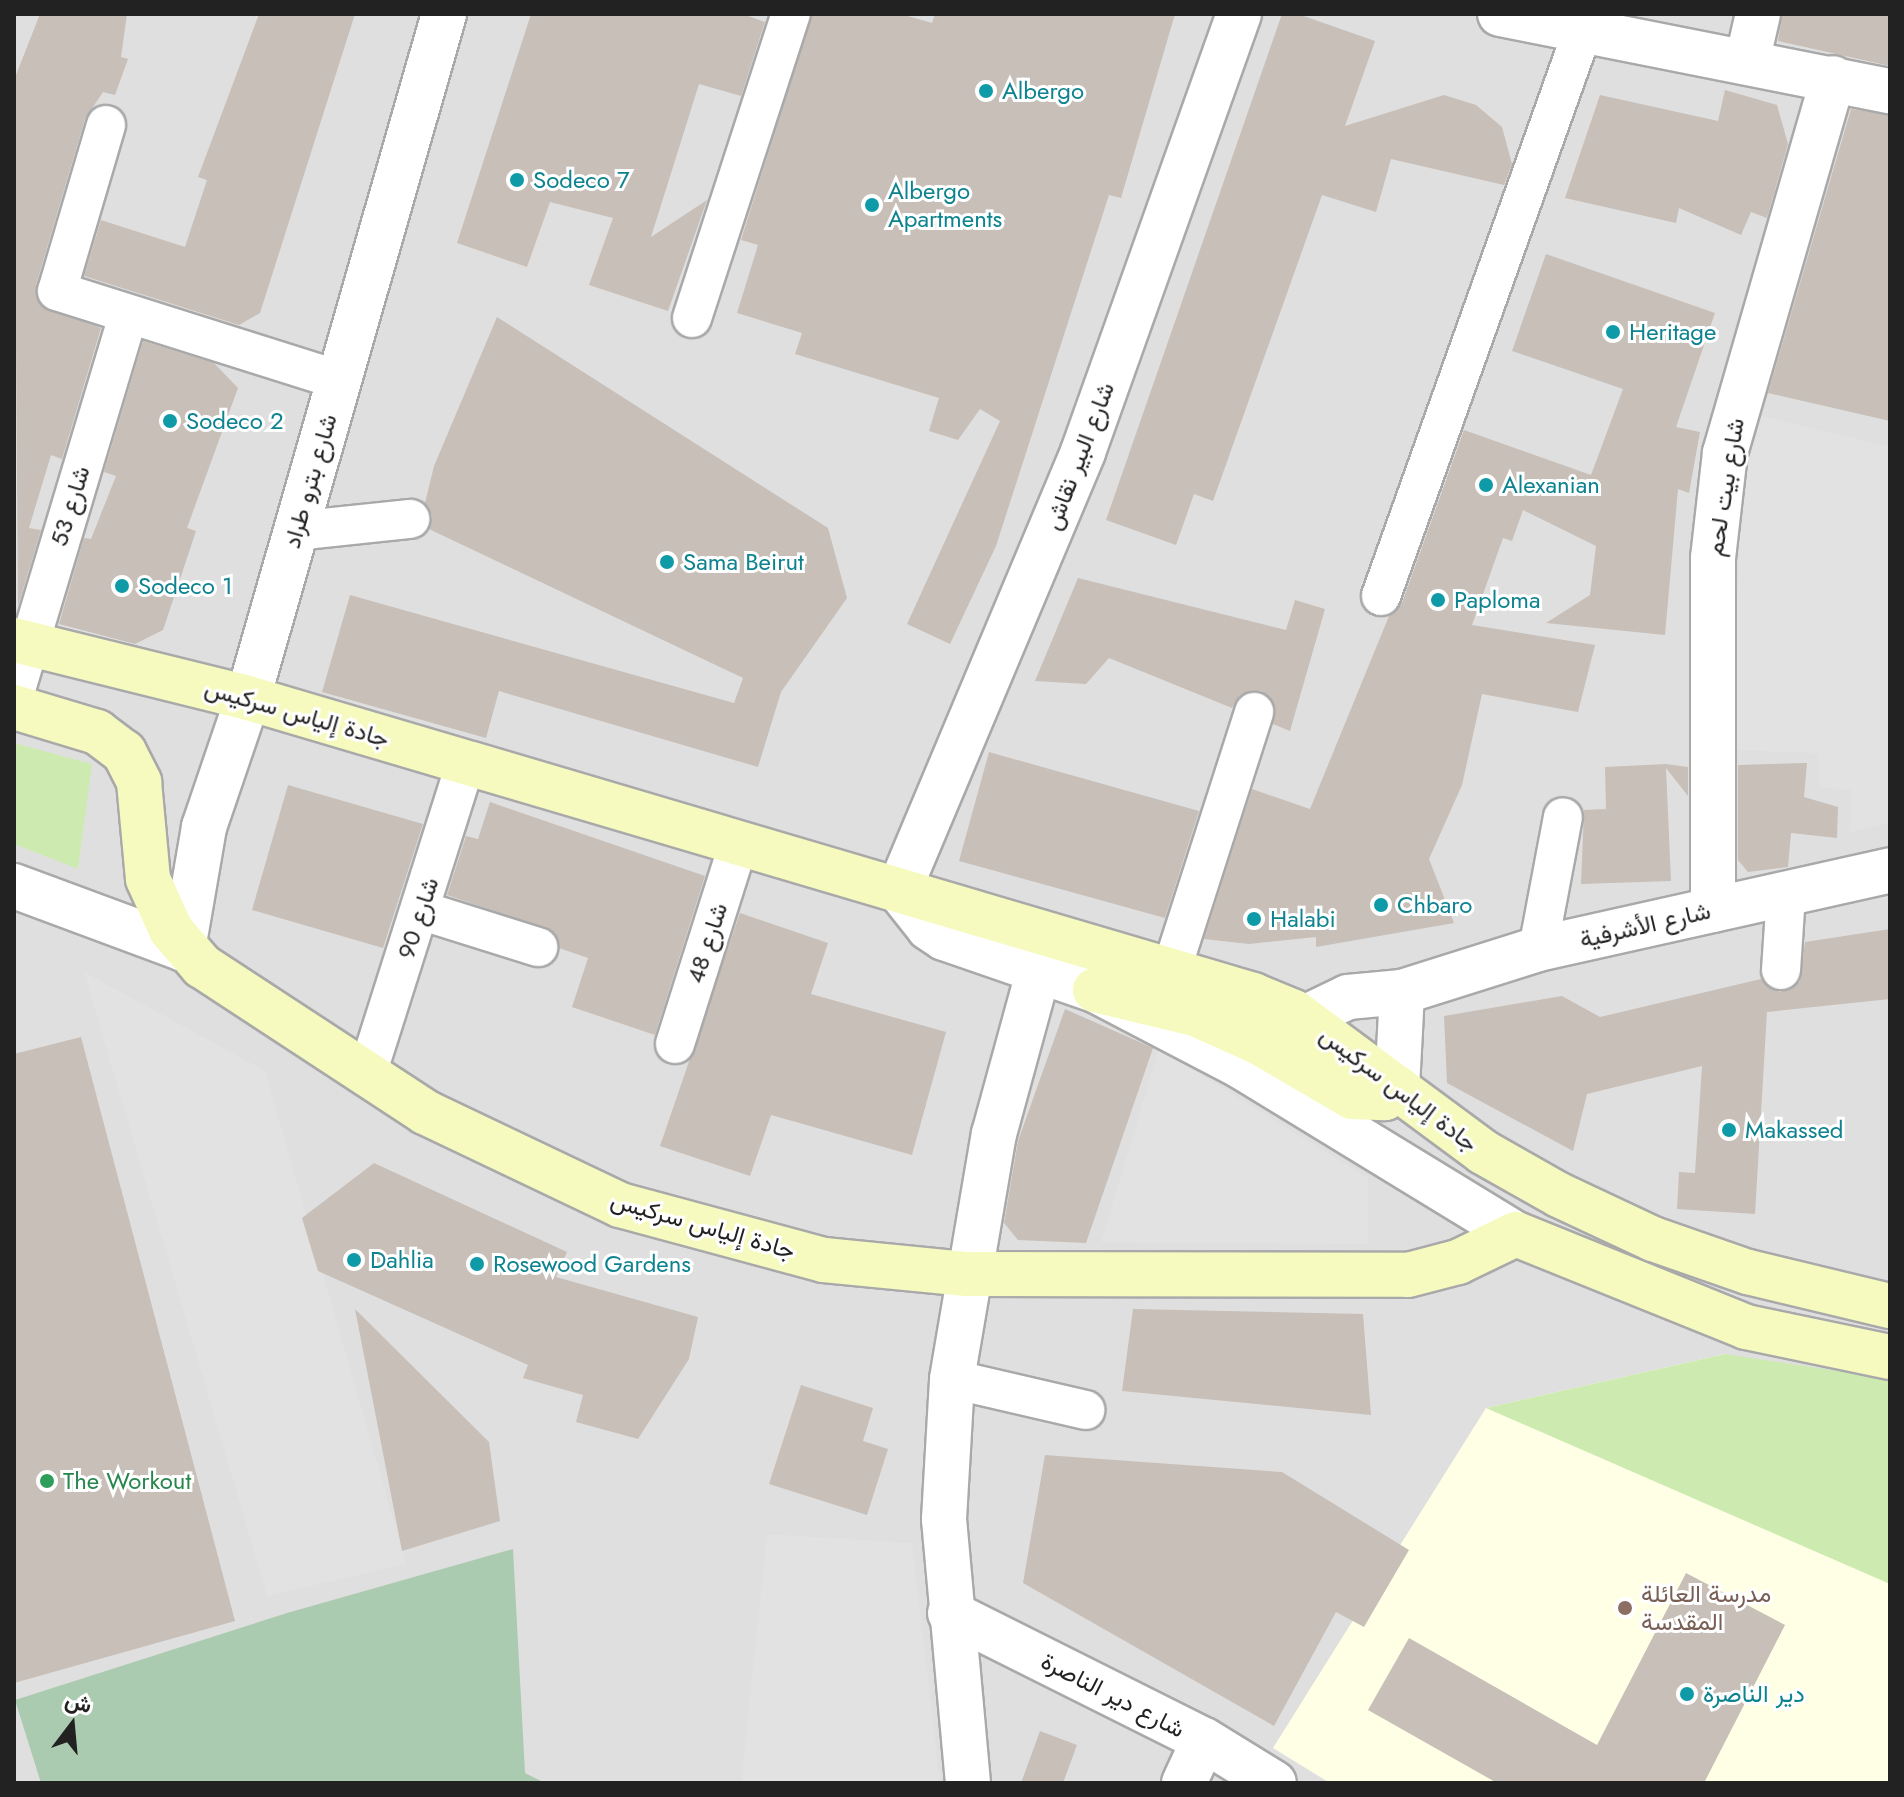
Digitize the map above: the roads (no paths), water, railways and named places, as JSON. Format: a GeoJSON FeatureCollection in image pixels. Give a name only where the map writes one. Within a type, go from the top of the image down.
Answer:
{"type":"FeatureCollection","features":[{"type":"Feature","properties":{"kind":"main road","name":"جادة إلياس سركيس"},"geometry":{"type":"LineString","coordinates":[[21,642],[248,698],[1172,968],[1304,1018],[1483,1152],[1653,1239],[1748,1272],[1890,1306]]}},
{"type":"Feature","properties":{"kind":"main road","name":"جادة إلياس سركيس"},"geometry":{"type":"LineString","coordinates":[[14,707],[97,732],[124,752],[139,782],[148,879],[183,949],[425,1112],[620,1205],[824,1260],[967,1274],[1408,1275],[1458,1262],[1516,1234]]}},
{"type":"Feature","properties":{"kind":"main road"},"geometry":{"type":"LineString","coordinates":[[1095,990],[1195,1014],[1258,1042],[1352,1097],[1385,1098],[1397,1088]]}},
{"type":"Feature","properties":{"kind":"main road"},"geometry":{"type":"LineString","coordinates":[[1516,1234],[1746,1327],[1890,1357]]}},
{"type":"Feature","properties":{"kind":"street","name":"شارع بترو طراد"},"geometry":{"type":"LineString","coordinates":[[183,949],[204,827],[248,698],[444,14]]}},
{"type":"Feature","properties":{"kind":"street"},"geometry":{"type":"LineString","coordinates":[[692,318],[791,14]]}},
{"type":"Feature","properties":{"kind":"street","name":"شارع البير نقاش"},"geometry":{"type":"LineString","coordinates":[[899,890],[1083,452],[1239,14]]}},
{"type":"Feature","properties":{"kind":"street"},"geometry":{"type":"LineString","coordinates":[[1500,14],[1890,91]]}},
{"type":"Feature","properties":{"kind":"street"},"geometry":{"type":"LineString","coordinates":[[1747,62],[1758,14]]}},
{"type":"Feature","properties":{"kind":"street"},"geometry":{"type":"LineString","coordinates":[[1381,596],[1583,30]]}},
{"type":"Feature","properties":{"kind":"street","name":"شارع بيت لحم"},"geometry":{"type":"LineString","coordinates":[[1713,910],[1713,558],[1725,453],[1833,78]]}},
{"type":"Feature","properties":{"kind":"street"},"geometry":{"type":"LineString","coordinates":[[106,125],[57,291],[128,316],[340,380]]}},
{"type":"Feature","properties":{"kind":"street","name":"شارع 53"},"geometry":{"type":"LineString","coordinates":[[14,696],[21,642],[128,316]]}},
{"type":"Feature","properties":{"kind":"street"},"geometry":{"type":"LineString","coordinates":[[295,531],[410,519]]}},
{"type":"Feature","properties":{"kind":"street"},"geometry":{"type":"LineString","coordinates":[[1172,968],[1254,712]]}},
{"type":"Feature","properties":{"kind":"street","name":"شارع 90"},"geometry":{"type":"LineString","coordinates":[[367,1074],[466,762]]}},
{"type":"Feature","properties":{"kind":"street"},"geometry":{"type":"LineString","coordinates":[[1538,949],[1563,817]]}},
{"type":"Feature","properties":{"kind":"street","name":"شارع 48"},"geometry":{"type":"LineString","coordinates":[[675,1044],[739,842]]}},
{"type":"Feature","properties":{"kind":"street","name":"شارع الأشرفية"},"geometry":{"type":"LineString","coordinates":[[1304,1018],[1348,997],[1402,992],[1538,949],[1890,870]]}},
{"type":"Feature","properties":{"kind":"street"},"geometry":{"type":"LineString","coordinates":[[14,886],[183,949]]}},
{"type":"Feature","properties":{"kind":"street"},"geometry":{"type":"LineString","coordinates":[[899,890],[929,928],[944,938],[1095,990],[1242,1067],[1516,1234]]}},
{"type":"Feature","properties":{"kind":"street"},"geometry":{"type":"LineString","coordinates":[[1781,970],[1786,894]]}},
{"type":"Feature","properties":{"kind":"street"},"geometry":{"type":"LineString","coordinates":[[420,910],[538,947]]}},
{"type":"Feature","properties":{"kind":"street"},"geometry":{"type":"LineString","coordinates":[[968,1783],[950,1613],[944,1519],[952,1379],[967,1274],[1003,1094],[1039,970]]}},
{"type":"Feature","properties":{"kind":"street"},"geometry":{"type":"LineString","coordinates":[[1397,1088],[1402,992]]}},
{"type":"Feature","properties":{"kind":"street"},"geometry":{"type":"LineString","coordinates":[[952,1379],[1085,1410]]}},
{"type":"Feature","properties":{"kind":"street","name":"شارع دير الناصرة"},"geometry":{"type":"LineString","coordinates":[[950,1613],[1204,1740],[1274,1783]]}},
{"type":"Feature","properties":{"kind":"street"},"geometry":{"type":"LineString","coordinates":[[1184,1783],[1204,1740]]}},
{"type":"Feature","properties":{"kind":"place","name":"Albergo"},"geometry":{"type":"Point","coordinates":[986,91]}},
{"type":"Feature","properties":{"kind":"place","name":"Sodeco 7"},"geometry":{"type":"Point","coordinates":[517,180]}},
{"type":"Feature","properties":{"kind":"place","name":"Albergo Apartments"},"geometry":{"type":"Point","coordinates":[872,205]}},
{"type":"Feature","properties":{"kind":"place","name":"Heritage"},"geometry":{"type":"Point","coordinates":[1613,332]}},
{"type":"Feature","properties":{"kind":"place","name":"Sodeco 2"},"geometry":{"type":"Point","coordinates":[170,421]}},
{"type":"Feature","properties":{"kind":"place","name":"Alexanian"},"geometry":{"type":"Point","coordinates":[1486,485]}},
{"type":"Feature","properties":{"kind":"place","name":"Sama Beirut"},"geometry":{"type":"Point","coordinates":[667,562]}},
{"type":"Feature","properties":{"kind":"place","name":"Sodeco 1"},"geometry":{"type":"Point","coordinates":[122,586]}},
{"type":"Feature","properties":{"kind":"place","name":"Paploma"},"geometry":{"type":"Point","coordinates":[1438,600]}},
{"type":"Feature","properties":{"kind":"place","name":"Chbaro"},"geometry":{"type":"Point","coordinates":[1381,905]}},
{"type":"Feature","properties":{"kind":"place","name":"Halabi"},"geometry":{"type":"Point","coordinates":[1254,919]}},
{"type":"Feature","properties":{"kind":"place","name":"Makassed"},"geometry":{"type":"Point","coordinates":[1729,1130]}},
{"type":"Feature","properties":{"kind":"place","name":"Dahlia"},"geometry":{"type":"Point","coordinates":[354,1260]}},
{"type":"Feature","properties":{"kind":"place","name":"Rosewood Gardens"},"geometry":{"type":"Point","coordinates":[477,1264]}},
{"type":"Feature","properties":{"kind":"place","name":"The Workout"},"geometry":{"type":"Point","coordinates":[47,1481]}},
{"type":"Feature","properties":{"kind":"place","name":"مدرسة العائلة المقدسة"},"geometry":{"type":"Point","coordinates":[1625,1608]}},
{"type":"Feature","properties":{"kind":"place","name":"دير الناصرة"},"geometry":{"type":"Point","coordinates":[1687,1694]}}]}
